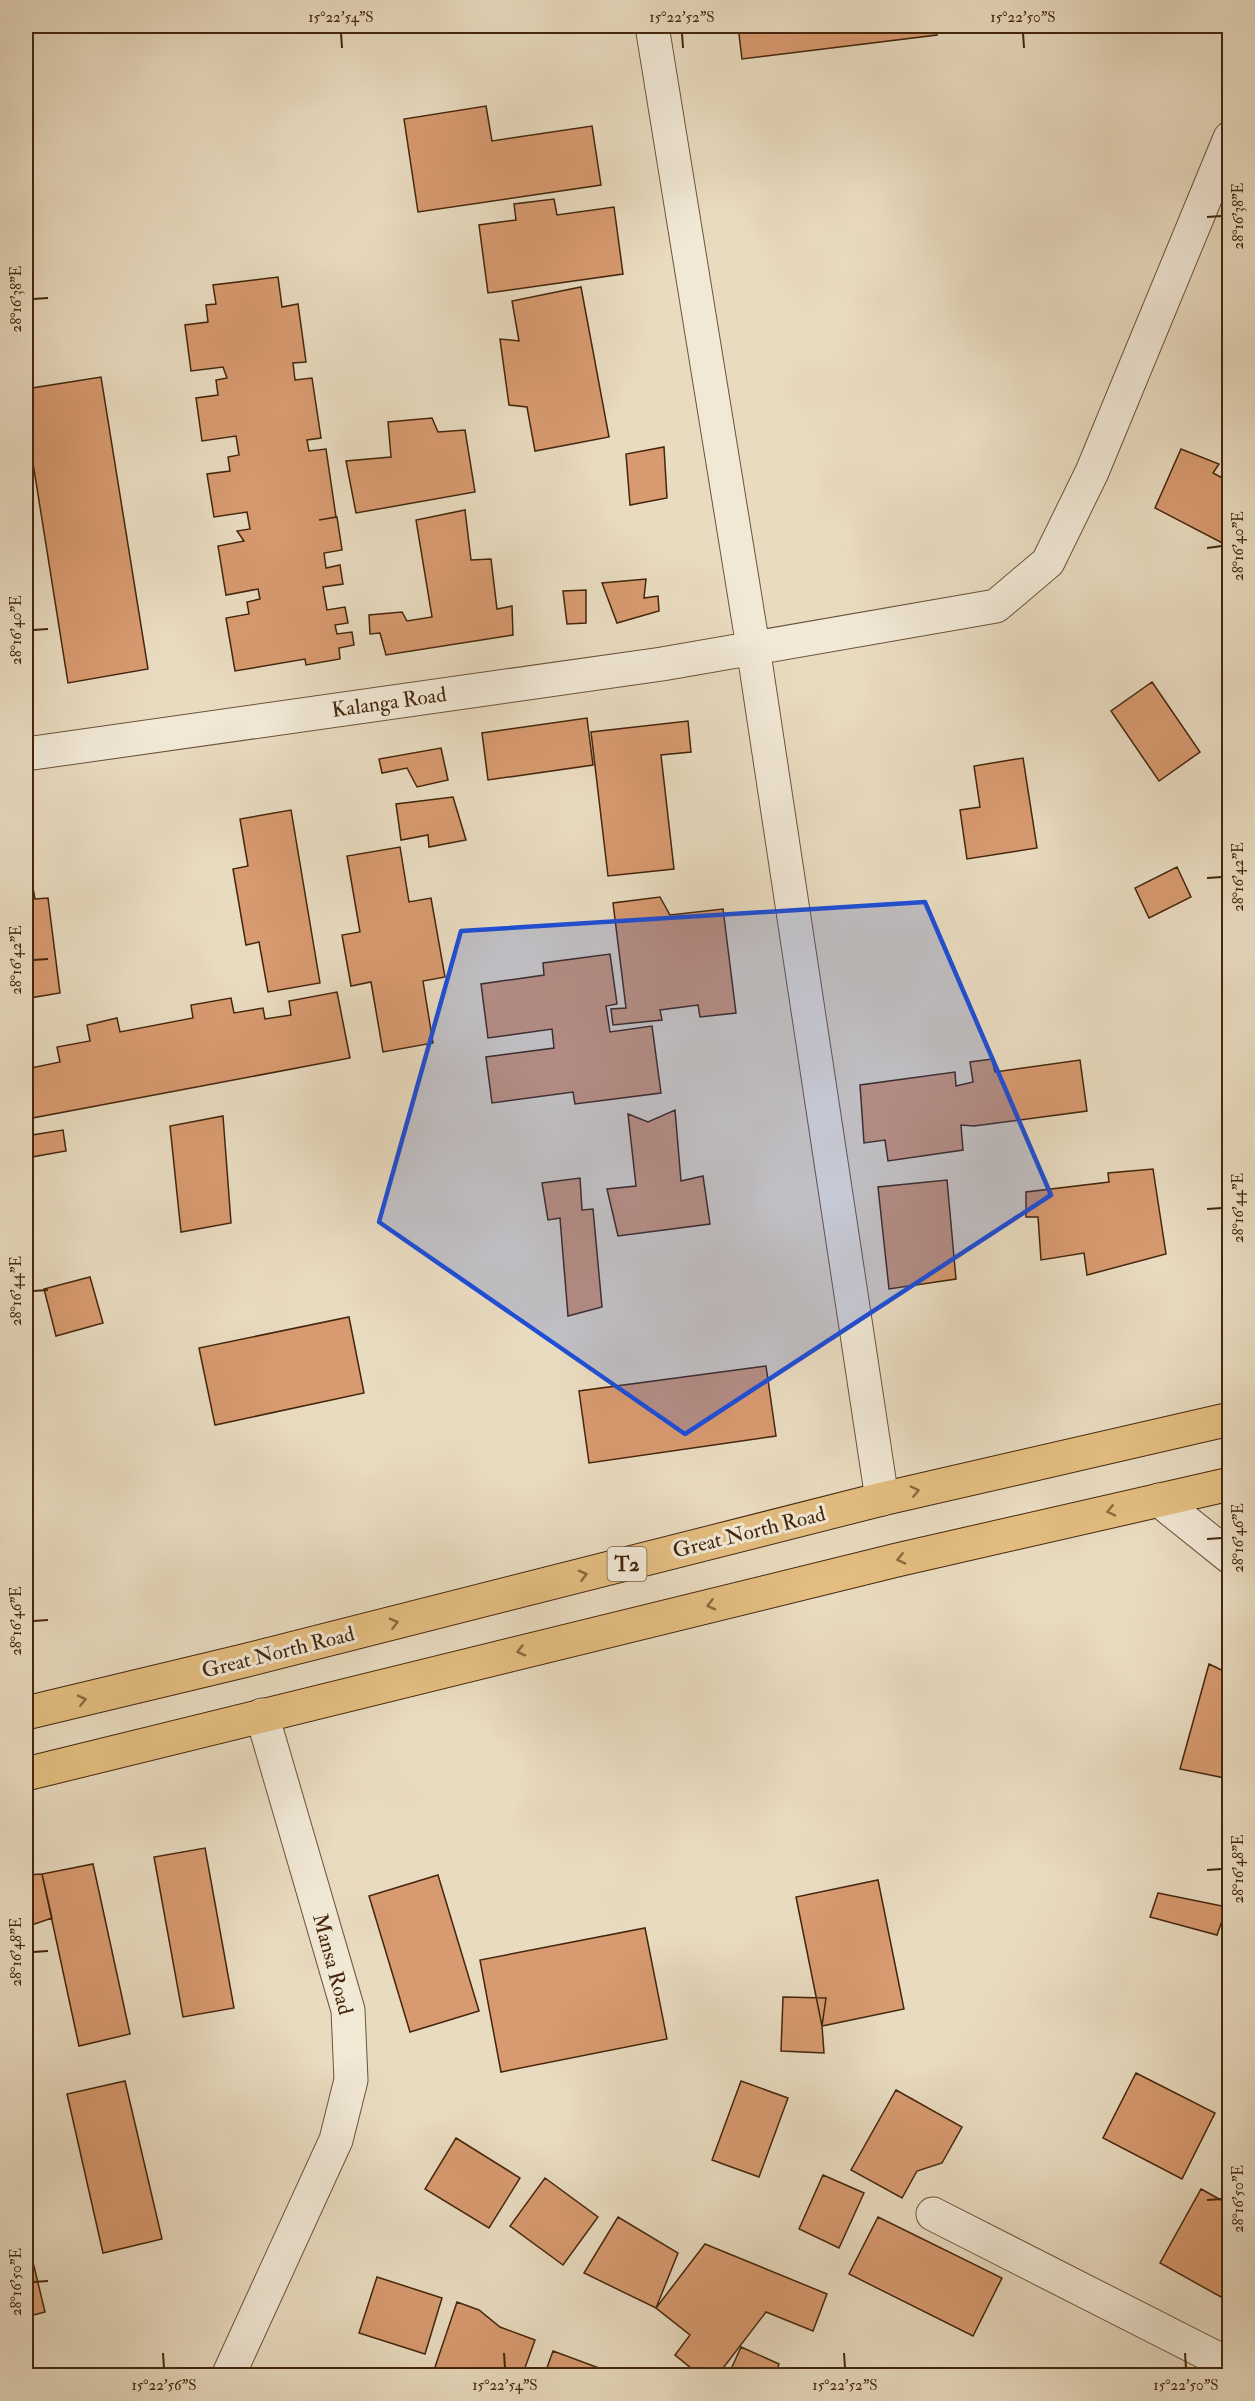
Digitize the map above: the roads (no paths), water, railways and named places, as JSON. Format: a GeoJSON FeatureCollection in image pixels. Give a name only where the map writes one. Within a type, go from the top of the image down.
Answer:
{"type":"FeatureCollection","features":[{"type":"Feature","properties":{"kind":"main road","name":"Great North Road"},"geometry":{"type":"LineString","coordinates":[[26,1713],[243,1661],[882,1499],[1230,1419]]}},
{"type":"Feature","properties":{"kind":"main road"},"geometry":{"type":"LineString","coordinates":[[26,1774],[262,1714],[897,1560],[1230,1484]]}},
{"type":"Feature","properties":{"kind":"street"},"geometry":{"type":"LineString","coordinates":[[652,26],[753,647],[882,1499]]}},
{"type":"Feature","properties":{"kind":"street","name":"Kalanga Road"},"geometry":{"type":"LineString","coordinates":[[26,754],[662,664],[996,606],[1048,562],[1092,472],[1230,138]]}},
{"type":"Feature","properties":{"kind":"street"},"geometry":{"type":"LineString","coordinates":[[1159,1500],[1230,1557]]}},
{"type":"Feature","properties":{"kind":"street","name":"Mansa Road"},"geometry":{"type":"LineString","coordinates":[[228,2376],[336,2140],[351,2080],[348,2010],[262,1714]]}},
{"type":"Feature","properties":{"kind":"street"},"geometry":{"type":"LineString","coordinates":[[933,2214],[1230,2365]]}}]}
